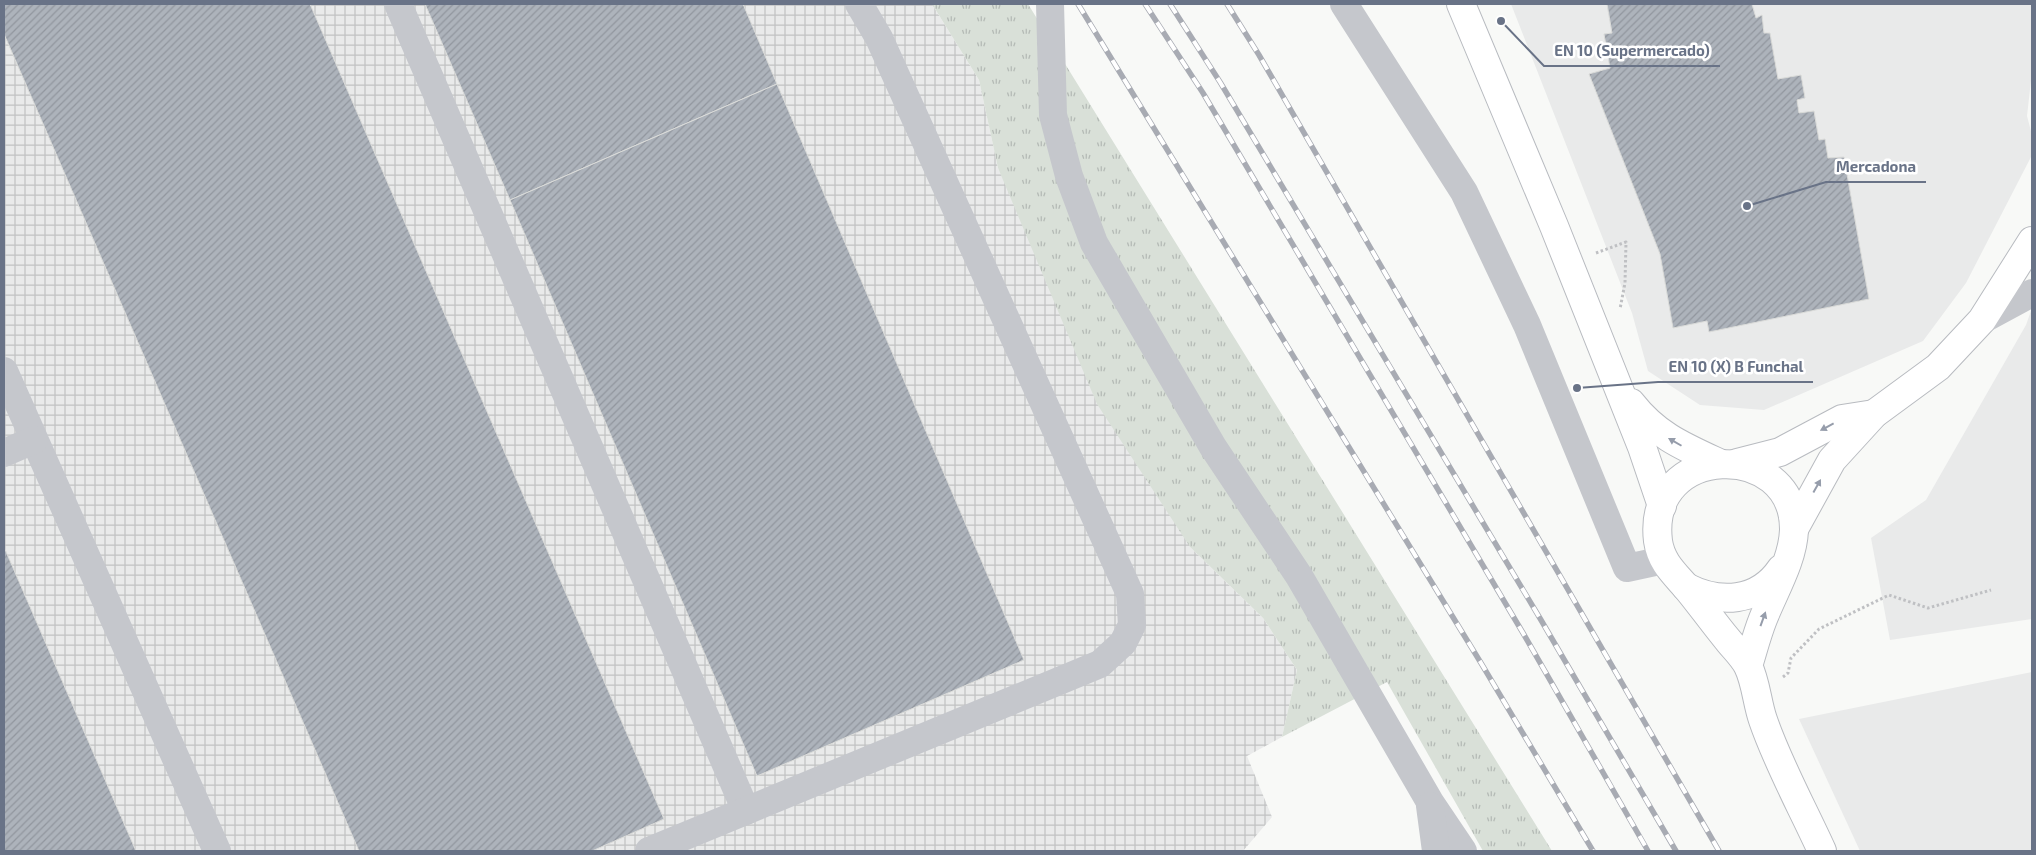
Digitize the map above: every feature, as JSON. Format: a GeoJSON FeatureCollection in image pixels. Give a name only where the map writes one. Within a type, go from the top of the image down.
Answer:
{"type":"FeatureCollection","features":[{"type":"Feature","properties":{"kind":"main road"},"geometry":{"type":"LineString","coordinates":[[1462,10],[1617,386],[1662,506]]}},
{"type":"Feature","properties":{"kind":"main road"},"geometry":{"type":"LineString","coordinates":[[1794,529],[1832,460],[1874,414],[1938,367],[1982,320],[2032,241]]}},
{"type":"Feature","properties":{"kind":"main road"},"geometry":{"type":"LineString","coordinates":[[1617,386],[1645,422],[1674,442],[1728,463],[1755,469],[1770,479],[1782,493],[1791,510],[1794,529],[1792,547],[1762,620],[1748,666]]}},
{"type":"Feature","properties":{"kind":"main road"},"geometry":{"type":"LineString","coordinates":[[1822,851],[1763,720],[1748,666],[1686,587],[1673,575],[1664,560],[1658,542],[1658,524],[1662,506],[1671,490],[1684,476],[1700,467],[1780,452],[1842,419],[1874,414]]}},
{"type":"Feature","properties":{"kind":"main road"},"geometry":{"type":"LineString","coordinates":[[1686,587],[1710,597],[1737,598],[1752,594],[1765,586],[1777,575],[1786,562]]}},
{"type":"Feature","properties":{"kind":"street"},"geometry":{"type":"LineString","coordinates":[[398,4],[746,811]]}},
{"type":"Feature","properties":{"kind":"street"},"geometry":{"type":"LineString","coordinates":[[649,851],[1100,664],[1123,643],[1132,625],[1130,594],[879,38],[858,4]]}},
{"type":"Feature","properties":{"kind":"street"},"geometry":{"type":"LineString","coordinates":[[1050,4],[1052,115],[1069,176],[1094,243],[1213,447],[1299,576],[1430,802],[1463,851]]}},
{"type":"Feature","properties":{"kind":"street"},"geometry":{"type":"LineString","coordinates":[[1344,4],[1464,192],[1527,325],[1627,568],[1664,560]]}},
{"type":"Feature","properties":{"kind":"street"},"geometry":{"type":"LineString","coordinates":[[1982,320],[2032,293]]}},
{"type":"Feature","properties":{"kind":"street"},"geometry":{"type":"LineString","coordinates":[[4,371],[217,851]]}},
{"type":"Feature","properties":{"kind":"street"},"geometry":{"type":"LineString","coordinates":[[4,452],[34,440]]}},
{"type":"Feature","properties":{"kind":"street"},"geometry":{"type":"LineString","coordinates":[[1430,802],[1436,851]]}},
{"type":"Feature","properties":{"kind":"path"},"geometry":{"type":"LineString","coordinates":[[1588,256],[1626,242],[1625,283],[1620,314]]}},
{"type":"Feature","properties":{"kind":"path"},"geometry":{"type":"LineString","coordinates":[[1788,673],[1791,658],[1819,629],[1889,595],[1928,608],[1991,590]]}},
{"type":"Feature","properties":{"kind":"shaded area"},"geometry":{"type":"Polygon","coordinates":[[[4,4],[932,4],[979,80],[998,168],[1190,547],[1263,618],[1297,670],[1282,737],[1247,756],[1272,817],[1243,851],[4,851],[4,4]]]}},
{"type":"Feature","properties":{"kind":"shaded area"},"geometry":{"type":"Polygon","coordinates":[[[1511,4],[2032,4],[2032,72],[2027,116],[2032,135],[2032,155],[1966,283],[1923,341],[1764,410],[1700,405],[1648,371],[1632,313],[1511,4]]]}},
{"type":"Feature","properties":{"kind":"shaded area"},"geometry":{"type":"Polygon","coordinates":[[[2032,308],[2032,619],[1890,640],[1871,538],[1926,500],[2026,325],[2032,308]]]}},
{"type":"Feature","properties":{"kind":"shaded area"},"geometry":{"type":"Polygon","coordinates":[[[2032,672],[2032,851],[1860,851],[1799,719],[2032,672]]]}},
{"type":"Feature","properties":{"kind":"green space"},"geometry":{"type":"Polygon","coordinates":[[[932,4],[1028,4],[1552,851],[1483,851],[1387,682],[1282,737],[1297,670],[1263,618],[1190,547],[1097,404],[998,168],[979,80],[932,4]]]}},
{"type":"Feature","properties":{"kind":"building"},"geometry":{"type":"Polygon","coordinates":[[[4,4],[310,4],[664,819],[592,851],[359,851],[4,34],[4,4]]]}},
{"type":"Feature","properties":{"kind":"building"},"geometry":{"type":"Polygon","coordinates":[[[425,4],[743,4],[777,84],[510,200],[425,4]]]}},
{"type":"Feature","properties":{"kind":"building"},"geometry":{"type":"Polygon","coordinates":[[[1607,4],[1752,4],[1756,18],[1762,15],[1764,33],[1770,33],[1778,79],[1801,75],[1805,98],[1797,100],[1799,113],[1814,111],[1819,140],[1825,139],[1828,158],[1844,157],[1869,299],[1709,332],[1707,321],[1673,328],[1660,254],[1589,74],[1610,68],[1604,34],[1612,33],[1607,4]]]}},
{"type":"Feature","properties":{"kind":"building"},"geometry":{"type":"Polygon","coordinates":[[[777,84],[1024,660],[757,776],[510,200],[777,84]]]}},
{"type":"Feature","properties":{"kind":"building"},"geometry":{"type":"Polygon","coordinates":[[[4,547],[136,851],[4,851],[4,547]]]}},
{"type":"Feature","properties":{"kind":"railway"},"geometry":{"type":"LineString","coordinates":[[1078,4],[1481,663],[1593,851]]}},
{"type":"Feature","properties":{"kind":"railway"},"geometry":{"type":"LineString","coordinates":[[1145,4],[1203,93],[1523,633],[1648,851]]}},
{"type":"Feature","properties":{"kind":"railway"},"geometry":{"type":"LineString","coordinates":[[1170,4],[1220,82],[1541,620],[1676,851]]}},
{"type":"Feature","properties":{"kind":"railway"},"geometry":{"type":"LineString","coordinates":[[1227,4],[1259,55],[1719,851]]}},
{"type":"Feature","properties":{"kind":"place","name":"EN 10 (Supermercado)"},"geometry":{"type":"Point","coordinates":[1501,21]}},
{"type":"Feature","properties":{"kind":"place","name":"Mercadona"},"geometry":{"type":"Point","coordinates":[1747,206]}},
{"type":"Feature","properties":{"kind":"place","name":"EN 10 (X) B Funchal"},"geometry":{"type":"Point","coordinates":[1577,388]}}]}
